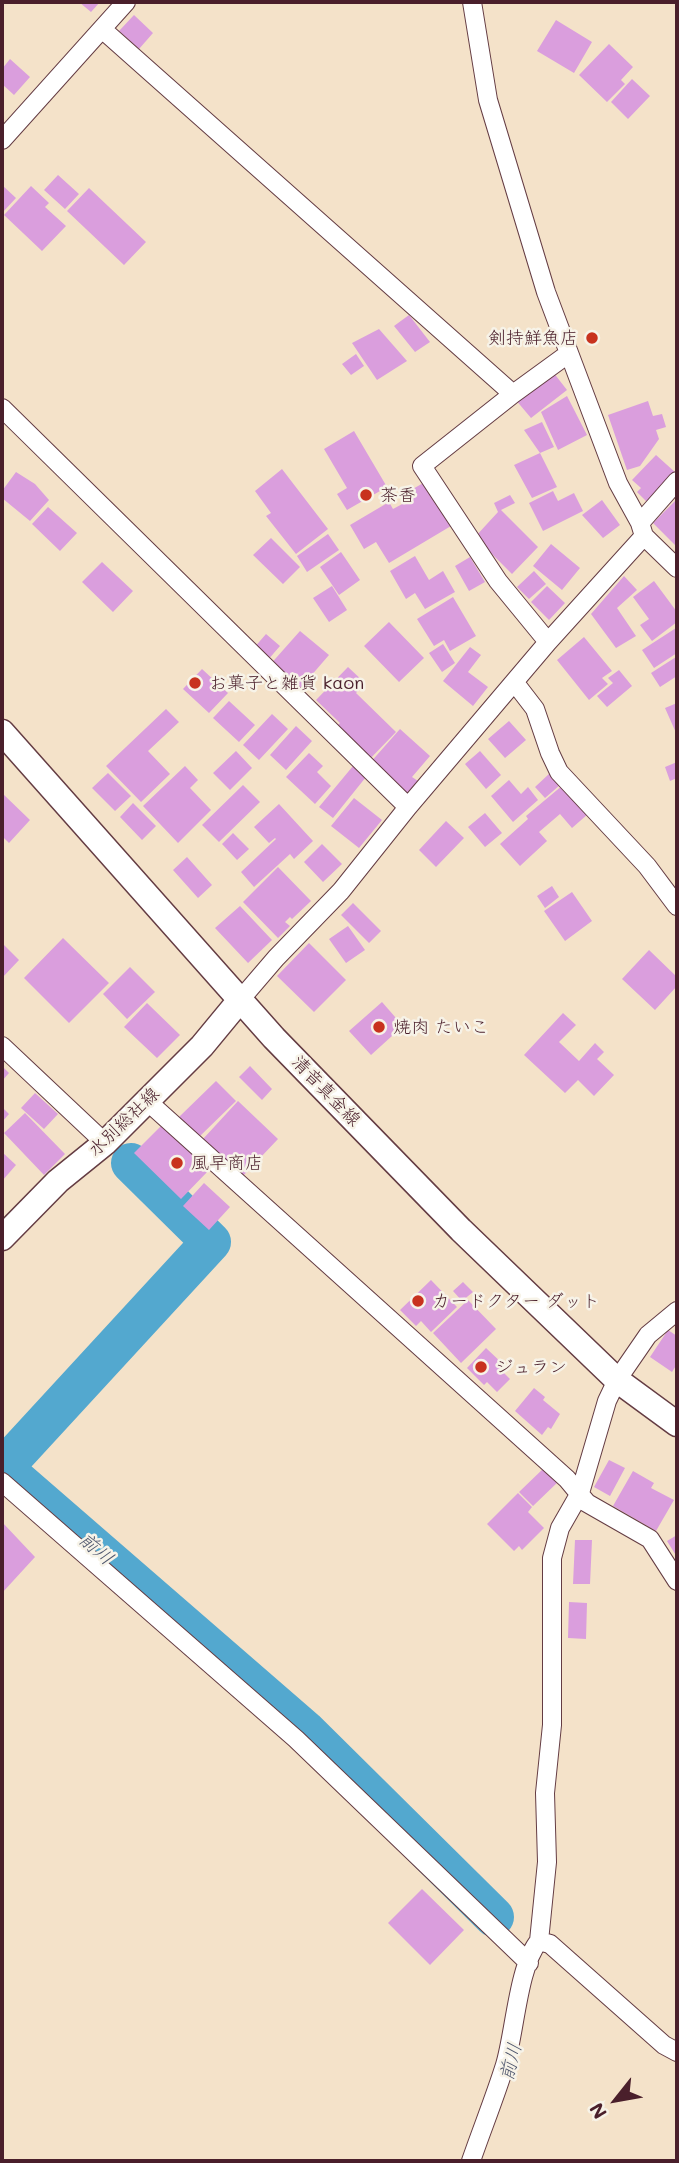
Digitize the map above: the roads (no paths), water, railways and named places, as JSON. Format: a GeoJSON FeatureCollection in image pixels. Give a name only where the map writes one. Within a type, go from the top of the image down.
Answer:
{"type":"FeatureCollection","features":[{"type":"Feature","properties":{"kind":"main road","name":"清音真金線"},"geometry":{"type":"LineString","coordinates":[[2,732],[240,1000],[461,1230],[617,1380],[677,1424]]}},
{"type":"Feature","properties":{"kind":"main road","name":"水別総社線"},"geometry":{"type":"LineString","coordinates":[[2,1238],[58,1181],[105,1143],[202,1046],[240,1000]]}},
{"type":"Feature","properties":{"kind":"street"},"geometry":{"type":"LineString","coordinates":[[2,140],[126,2]]}},
{"type":"Feature","properties":{"kind":"street"},"geometry":{"type":"LineString","coordinates":[[471,2],[488,100],[546,292],[568,354],[618,483],[642,529],[677,568]]}},
{"type":"Feature","properties":{"kind":"street"},"geometry":{"type":"LineString","coordinates":[[102,29],[513,394]]}},
{"type":"Feature","properties":{"kind":"street"},"geometry":{"type":"LineString","coordinates":[[548,642],[498,581],[422,466],[568,354]]}},
{"type":"Feature","properties":{"kind":"street"},"geometry":{"type":"LineString","coordinates":[[2,408],[408,807]]}},
{"type":"Feature","properties":{"kind":"street"},"geometry":{"type":"LineString","coordinates":[[240,1000],[276,958],[341,891],[408,807],[642,529],[677,481]]}},
{"type":"Feature","properties":{"kind":"street"},"geometry":{"type":"LineString","coordinates":[[515,683],[535,709],[559,772],[647,866],[677,906]]}},
{"type":"Feature","properties":{"kind":"street"},"geometry":{"type":"LineString","coordinates":[[2,1046],[105,1143]]}},
{"type":"Feature","properties":{"kind":"street"},"geometry":{"type":"LineString","coordinates":[[146,1100],[567,1479],[594,1508],[650,1539],[677,1581]]}},
{"type":"Feature","properties":{"kind":"street"},"geometry":{"type":"LineString","coordinates":[[471,2161],[505,2063],[528,1963],[539,1941],[547,1862],[545,1794],[552,1725],[552,1558],[560,1528],[579,1493],[607,1401],[617,1380],[648,1335],[677,1311]]}},
{"type":"Feature","properties":{"kind":"street"},"geometry":{"type":"LineString","coordinates":[[2,1482],[296,1739],[528,1963]]}},
{"type":"Feature","properties":{"kind":"street"},"geometry":{"type":"LineString","coordinates":[[539,1941],[550,1944],[664,2045],[677,2052]]}},
{"type":"Feature","properties":{"kind":"waterway","name":"前川"},"geometry":{"type":"LineString","coordinates":[[131,1163],[211,1242],[3,1468],[305,1730],[494,1917]]}},
{"type":"Feature","properties":{"kind":"place","name":"剣持鮮魚店"},"geometry":{"type":"Point","coordinates":[592,338]}},
{"type":"Feature","properties":{"kind":"place","name":"茶香"},"geometry":{"type":"Point","coordinates":[366,495]}},
{"type":"Feature","properties":{"kind":"place","name":"お菓子と雑貨 kaon"},"geometry":{"type":"Point","coordinates":[195,683]}},
{"type":"Feature","properties":{"kind":"place","name":"焼肉 たいこ"},"geometry":{"type":"Point","coordinates":[379,1027]}},
{"type":"Feature","properties":{"kind":"place","name":"風早商店"},"geometry":{"type":"Point","coordinates":[177,1163]}},
{"type":"Feature","properties":{"kind":"place","name":"カードクター ダット"},"geometry":{"type":"Point","coordinates":[418,1301]}},
{"type":"Feature","properties":{"kind":"place","name":"ジュラン"},"geometry":{"type":"Point","coordinates":[481,1367]}}]}
